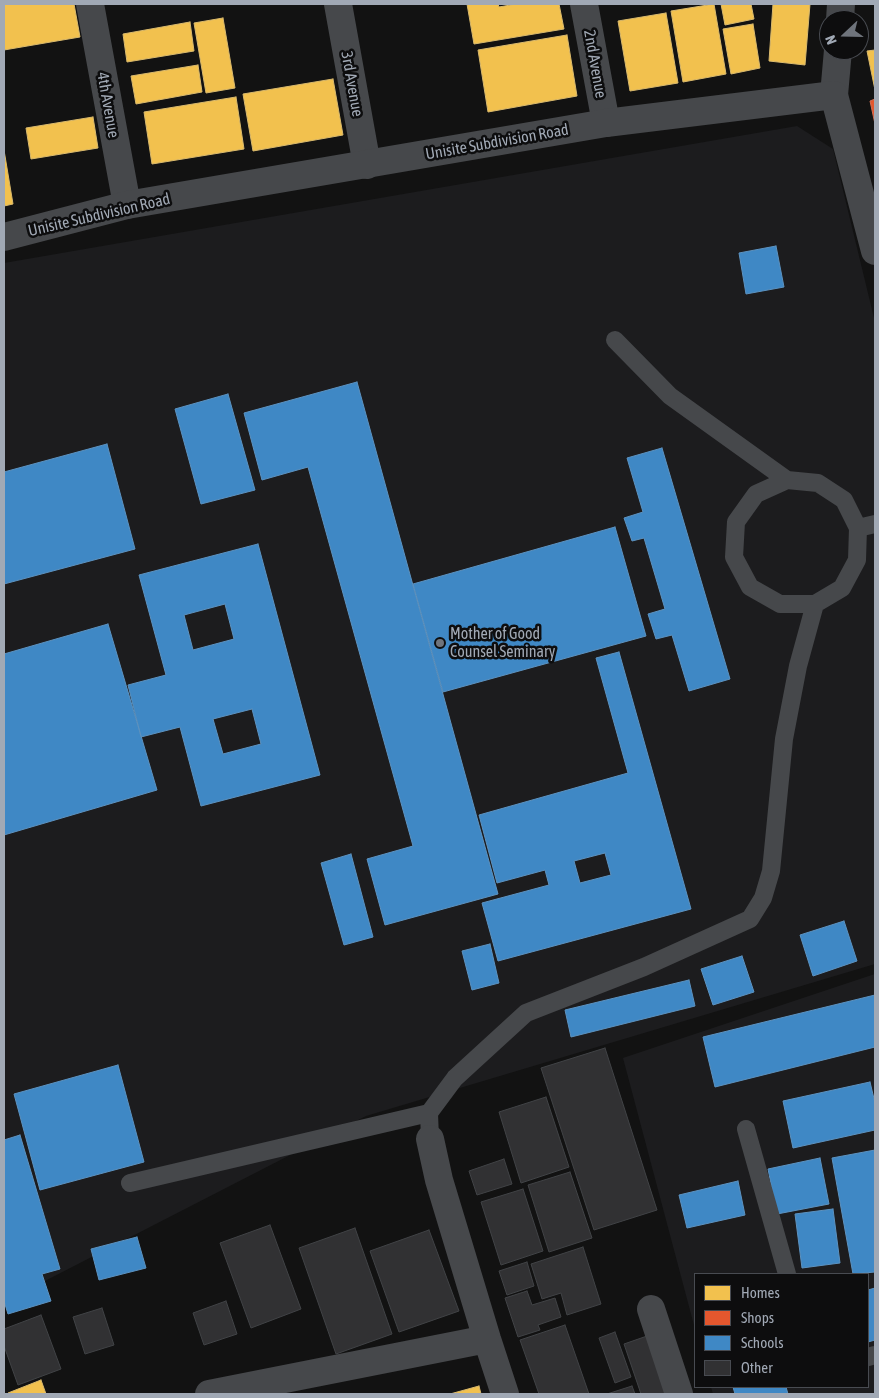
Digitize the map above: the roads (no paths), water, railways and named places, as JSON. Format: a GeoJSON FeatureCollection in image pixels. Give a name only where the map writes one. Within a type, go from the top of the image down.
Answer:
{"type":"FeatureCollection","features":[{"type":"Feature","properties":{"kind":"street","name":"4th Avenue"},"geometry":{"type":"LineString","coordinates":[[90,4],[127,206]]}},
{"type":"Feature","properties":{"kind":"street","name":"3rd Avenue"},"geometry":{"type":"LineString","coordinates":[[338,4],[367,164]]}},
{"type":"Feature","properties":{"kind":"street","name":"2nd Avenue"},"geometry":{"type":"LineString","coordinates":[[584,4],[606,124]]}},
{"type":"Feature","properties":{"kind":"street"},"geometry":{"type":"LineString","coordinates":[[837,60],[834,95],[875,251]]}},
{"type":"Feature","properties":{"kind":"street","name":"Unisite Subdivision Road"},"geometry":{"type":"LineString","coordinates":[[4,236],[127,206],[367,164],[606,124],[834,95]]}},
{"type":"Feature","properties":{"kind":"street"},"geometry":{"type":"LineString","coordinates":[[430,1126],[439,1180],[505,1394]]}},
{"type":"Feature","properties":{"kind":"street"},"geometry":{"type":"LineString","coordinates":[[651,1309],[679,1394]]}},
{"type":"Feature","properties":{"kind":"street"},"geometry":{"type":"LineString","coordinates":[[209,1394],[487,1340]]}},
{"type":"Feature","properties":{"kind":"lane"},"geometry":{"type":"LineString","coordinates":[[615,340],[670,396],[787,480]]}},
{"type":"Feature","properties":{"kind":"lane"},"geometry":{"type":"LineString","coordinates":[[787,480],[818,483],[825,487],[844,500],[867,526],[857,560],[842,588],[814,604],[780,604],[750,587],[734,557],[736,522],[756,494],[787,480]]}},
{"type":"Feature","properties":{"kind":"lane"},"geometry":{"type":"LineString","coordinates":[[130,1183],[430,1126],[455,1078],[526,1012],[644,967],[750,919],[763,898],[771,871],[784,739],[798,666],[814,604]]}},
{"type":"Feature","properties":{"kind":"lane"},"geometry":{"type":"LineString","coordinates":[[746,1129],[787,1273]]}},
{"type":"Feature","properties":{"kind":"place","name":"Mother of Good Counsel Seminary"},"geometry":{"type":"Point","coordinates":[440,643]}}]}
